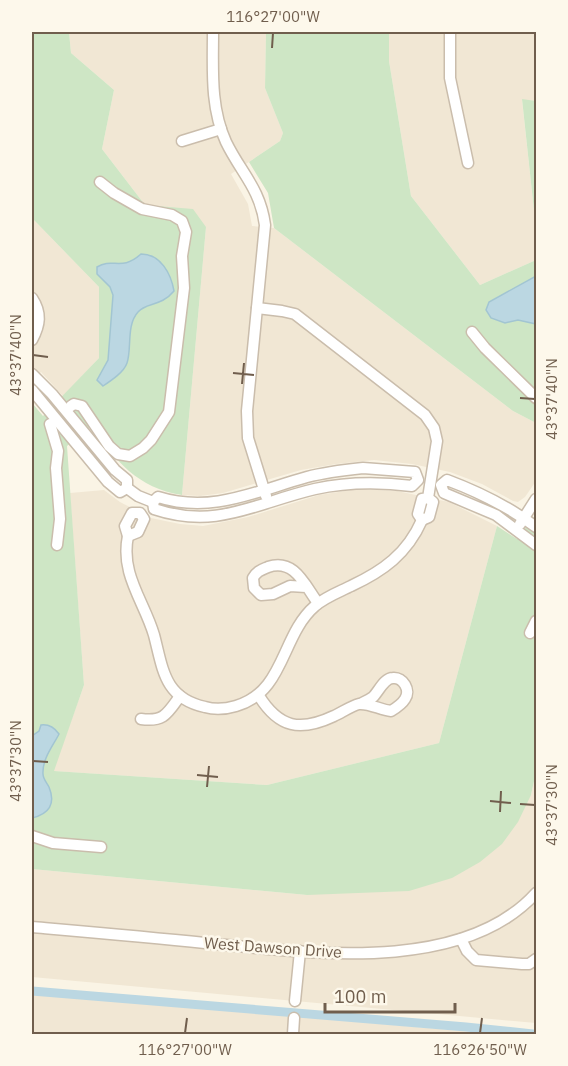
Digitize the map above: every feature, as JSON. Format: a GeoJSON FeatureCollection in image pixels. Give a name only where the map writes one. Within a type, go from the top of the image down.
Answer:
{"type":"FeatureCollection","features":[{"type":"Feature","properties":{"kind":"street"},"geometry":{"type":"LineString","coordinates":[[213,32],[213,90],[221,129],[232,153],[258,196],[265,225],[247,427],[268,503]]}},
{"type":"Feature","properties":{"kind":"street"},"geometry":{"type":"LineString","coordinates":[[450,32],[450,78],[468,163]]}},
{"type":"Feature","properties":{"kind":"street"},"geometry":{"type":"LineString","coordinates":[[182,141],[221,129]]}},
{"type":"Feature","properties":{"kind":"street"},"geometry":{"type":"LineString","coordinates":[[71,406],[74,404],[82,406],[114,450],[118,454],[130,456],[151,440],[169,412],[176,368],[184,288],[182,256],[186,232],[182,221],[172,215],[142,209],[100,182]]}},
{"type":"Feature","properties":{"kind":"street"},"geometry":{"type":"LineString","coordinates":[[32,298],[39,311],[39,318],[32,339]]}},
{"type":"Feature","properties":{"kind":"street"},"geometry":{"type":"LineString","coordinates":[[257,308],[282,310],[295,314],[425,415],[434,428],[437,441],[436,484],[428,498],[422,499],[418,514],[422,520],[397,559],[386,568],[318,603],[305,615],[273,678],[259,696],[249,702],[229,708],[211,709],[193,704],[172,688],[164,675],[152,629],[128,573],[128,536],[125,526],[132,513],[140,513],[149,501],[158,497],[182,503],[216,503],[329,472],[363,468],[415,472],[418,480]]}},
{"type":"Feature","properties":{"kind":"street"},"geometry":{"type":"LineString","coordinates":[[472,332],[485,348],[537,398]]}},
{"type":"Feature","properties":{"kind":"street"},"geometry":{"type":"LineString","coordinates":[[32,374],[52,393],[115,470],[127,480],[127,488]]}},
{"type":"Feature","properties":{"kind":"street"},"geometry":{"type":"LineString","coordinates":[[32,390],[108,482],[120,492],[127,488]]}},
{"type":"Feature","properties":{"kind":"street"},"geometry":{"type":"LineString","coordinates":[[50,424],[58,451],[56,468],[60,519],[57,545]]}},
{"type":"Feature","properties":{"kind":"street"},"geometry":{"type":"LineString","coordinates":[[418,480],[436,484],[447,480],[476,491],[537,527]]}},
{"type":"Feature","properties":{"kind":"street"},"geometry":{"type":"LineString","coordinates":[[127,488],[149,501],[154,509],[182,517],[198,518],[234,514],[331,486],[378,483],[412,486],[418,480]]}},
{"type":"Feature","properties":{"kind":"street"},"geometry":{"type":"LineString","coordinates":[[436,484],[444,493],[496,515],[537,544]]}},
{"type":"Feature","properties":{"kind":"street"},"geometry":{"type":"LineString","coordinates":[[516,529],[537,499]]}},
{"type":"Feature","properties":{"kind":"street"},"geometry":{"type":"LineString","coordinates":[[306,587],[290,586],[273,594],[261,595],[254,588],[253,578],[260,570],[273,566],[286,566],[299,575],[318,603]]}},
{"type":"Feature","properties":{"kind":"street"},"geometry":{"type":"LineString","coordinates":[[530,633],[537,621]]}},
{"type":"Feature","properties":{"kind":"street"},"geometry":{"type":"LineString","coordinates":[[141,719],[155,721],[166,714],[180,696]]}},
{"type":"Feature","properties":{"kind":"street"},"geometry":{"type":"LineString","coordinates":[[259,696],[269,712],[290,724],[305,725],[321,722],[360,704]]}},
{"type":"Feature","properties":{"kind":"street"},"geometry":{"type":"LineString","coordinates":[[32,836],[53,843],[101,847]]}},
{"type":"Feature","properties":{"kind":"street","name":"West Dawson Drive"},"geometry":{"type":"LineString","coordinates":[[32,927],[328,954],[400,950],[429,947],[461,939],[504,919],[535,898]]}},
{"type":"Feature","properties":{"kind":"street"},"geometry":{"type":"LineString","coordinates":[[461,939],[467,951],[476,960],[529,964],[537,959]]}},
{"type":"Feature","properties":{"kind":"street"},"geometry":{"type":"LineString","coordinates":[[295,1001],[300,951]]}},
{"type":"Feature","properties":{"kind":"street"},"geometry":{"type":"LineString","coordinates":[[293,1035],[294,1018]]}},
{"type":"Feature","properties":{"kind":"shaded area"},"geometry":{"type":"Polygon","coordinates":[[[69,32],[266,32],[265,88],[283,133],[280,141],[231,174],[248,204],[252,226],[274,228],[513,411],[536,423],[536,481],[525,497],[518,502],[513,501],[482,484],[450,472],[412,464],[374,460],[301,470],[223,493],[200,496],[182,495],[206,227],[145,205],[102,149],[114,90],[71,53],[69,32]]]}},
{"type":"Feature","properties":{"kind":"shaded area"},"geometry":{"type":"Polygon","coordinates":[[[389,32],[536,32],[536,101],[522,100],[536,229],[536,260],[480,285],[411,196],[389,61],[389,32]]]}},
{"type":"Feature","properties":{"kind":"shaded area"},"geometry":{"type":"Polygon","coordinates":[[[32,218],[99,287],[99,358],[63,396],[41,372],[32,380],[32,218]]]}},
{"type":"Feature","properties":{"kind":"shaded area"},"geometry":{"type":"Polygon","coordinates":[[[358,489],[397,491],[449,502],[497,526],[439,743],[267,785],[53,771],[84,685],[70,493],[104,490],[120,502],[151,518],[203,526],[248,517],[319,495],[358,489]]]}},
{"type":"Feature","properties":{"kind":"shaded area"},"geometry":{"type":"Polygon","coordinates":[[[536,772],[536,1023],[32,977],[32,869],[307,895],[531,795],[536,772]]]}},
{"type":"Feature","properties":{"kind":"shaded area"},"geometry":{"type":"Polygon","coordinates":[[[32,993],[495,1034],[32,1034],[32,993]]]}},
{"type":"Feature","properties":{"kind":"green space"},"geometry":{"type":"Polygon","coordinates":[[[32,32],[69,32],[71,53],[114,90],[102,149],[145,205],[193,209],[206,227],[182,495],[152,486],[129,471],[90,427],[67,446],[84,685],[54,771],[267,785],[439,743],[497,526],[517,539],[536,514],[536,772],[531,795],[518,822],[502,844],[480,862],[452,878],[409,891],[307,895],[32,869],[32,403],[43,416],[99,358],[99,287],[32,218],[32,32]]]}},
{"type":"Feature","properties":{"kind":"green space"},"geometry":{"type":"Polygon","coordinates":[[[266,32],[389,32],[389,61],[411,196],[480,285],[536,260],[536,423],[513,411],[274,228],[268,193],[249,162],[280,141],[283,133],[265,88],[266,32]]]}},
{"type":"Feature","properties":{"kind":"green space"},"geometry":{"type":"Polygon","coordinates":[[[522,99],[536,101],[536,229],[522,99]]]}},
{"type":"Feature","properties":{"kind":"water"},"geometry":{"type":"Polygon","coordinates":[[[141,254],[154,257],[164,266],[174,291],[164,300],[141,309],[134,317],[125,366],[117,376],[103,386],[97,380],[108,360],[113,295],[110,287],[97,274],[97,267],[108,263],[128,262],[141,254]]]}},
{"type":"Feature","properties":{"kind":"water"},"geometry":{"type":"Polygon","coordinates":[[[536,276],[536,324],[518,320],[505,323],[491,318],[486,310],[489,302],[536,276]]]}},
{"type":"Feature","properties":{"kind":"water"},"geometry":{"type":"Polygon","coordinates":[[[41,725],[51,726],[59,734],[43,768],[44,778],[52,798],[50,807],[43,814],[32,818],[32,736],[39,731],[41,725]]]}},
{"type":"Feature","properties":{"kind":"waterway"},"geometry":{"type":"LineString","coordinates":[[32,991],[533,1034]]}}]}
